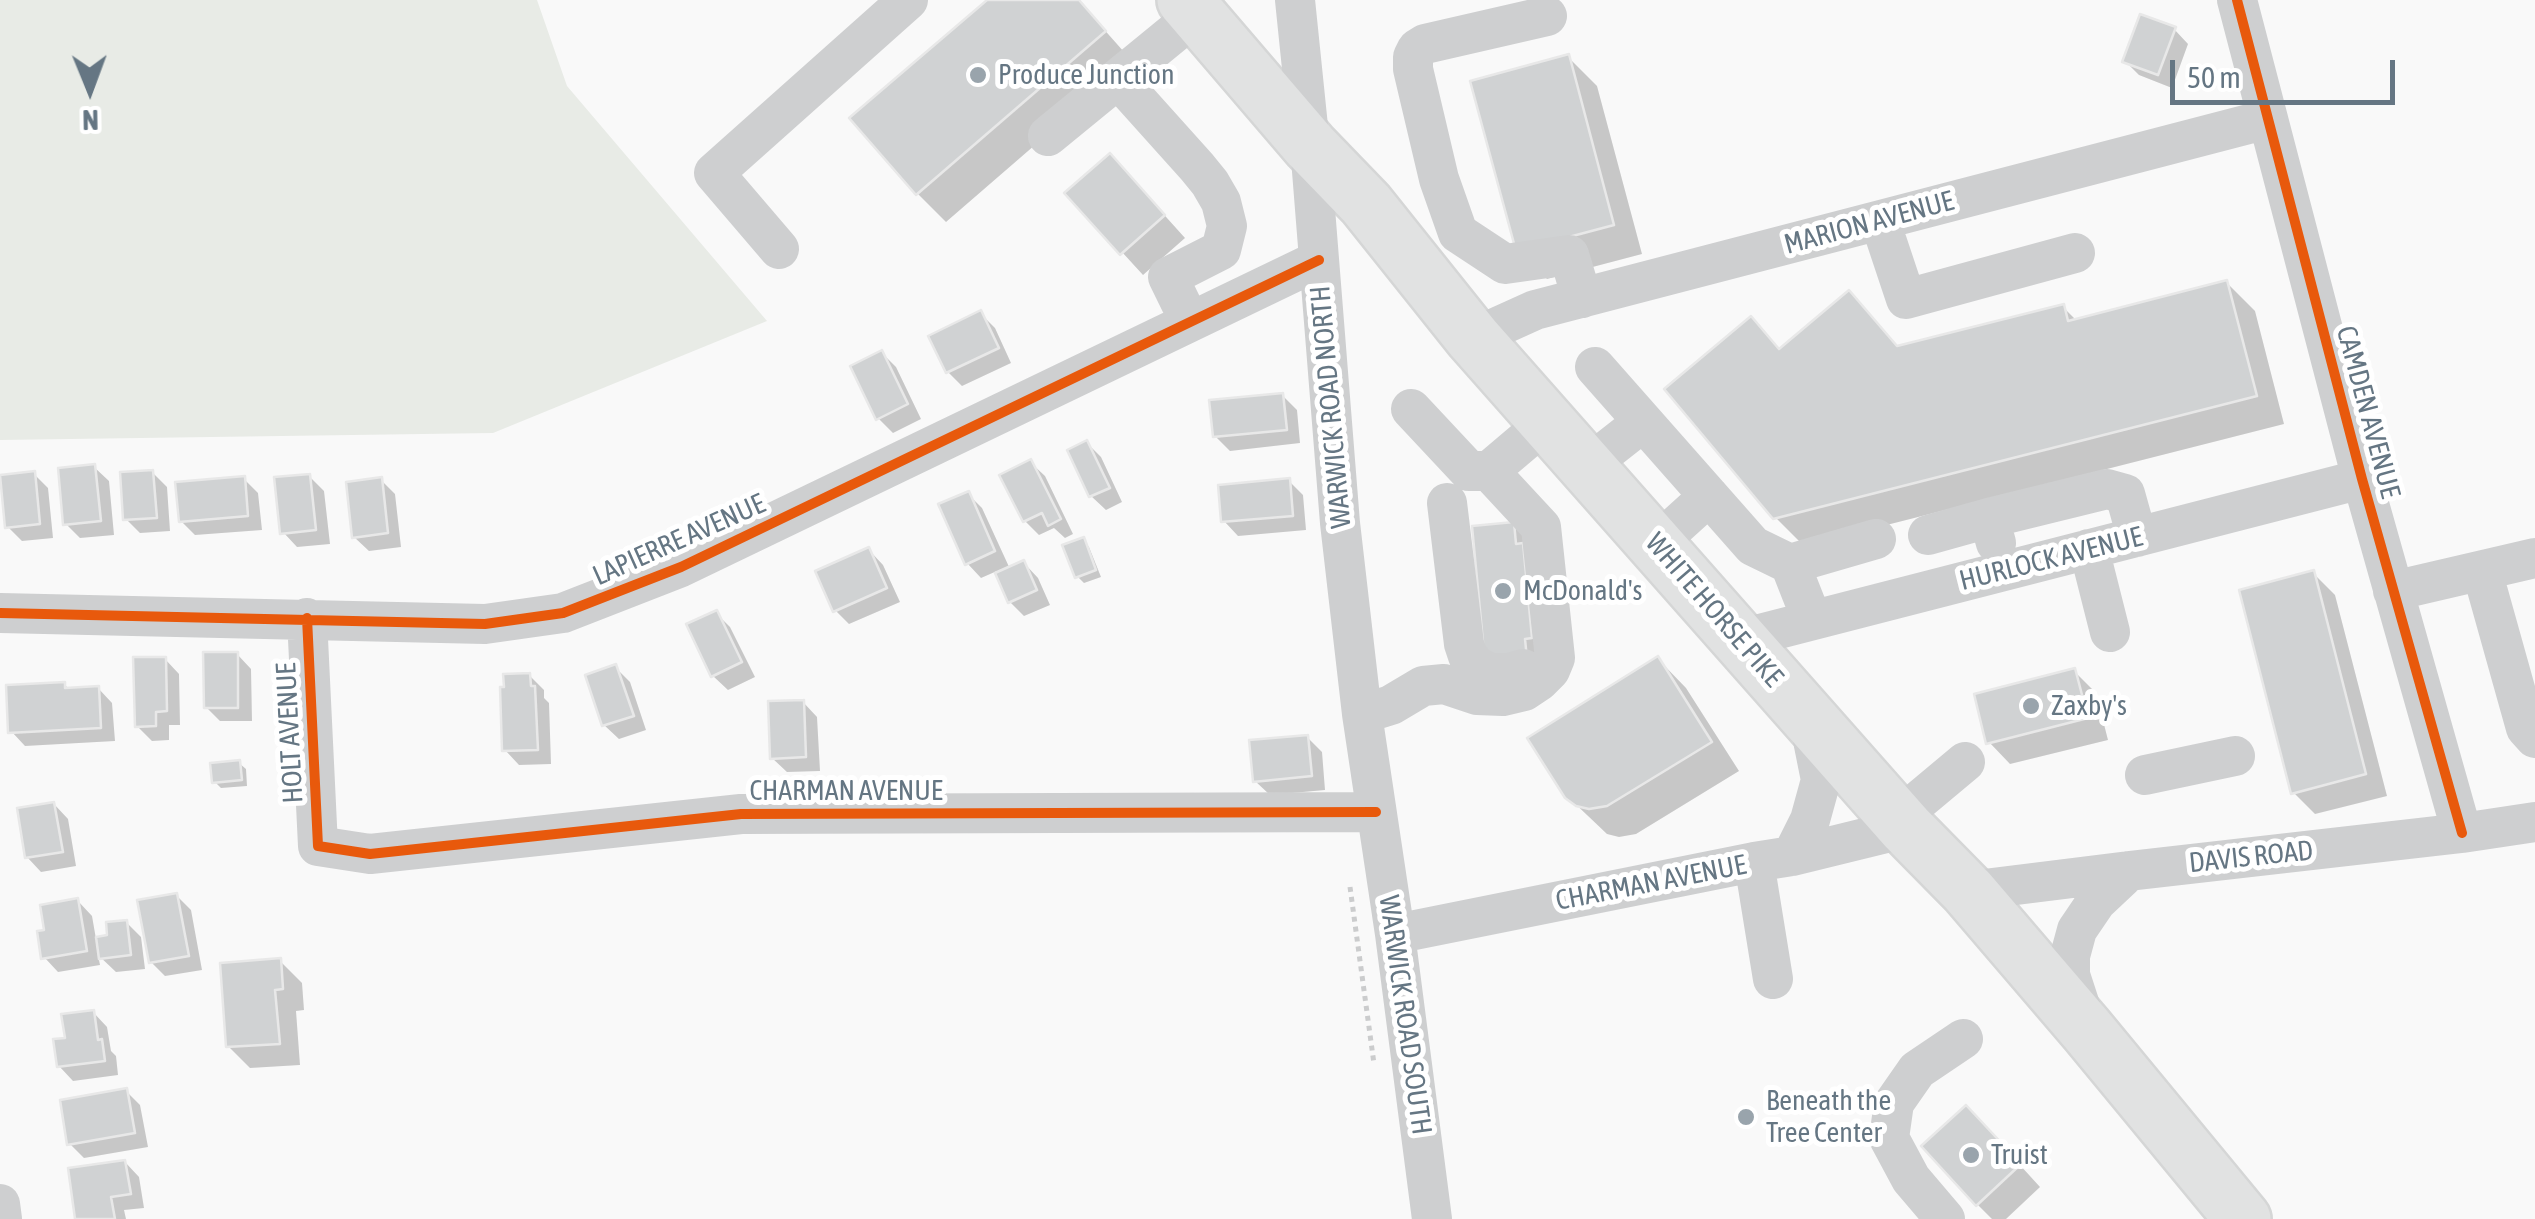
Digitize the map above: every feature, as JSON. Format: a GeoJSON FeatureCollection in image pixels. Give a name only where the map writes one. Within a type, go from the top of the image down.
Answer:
{"type":"FeatureCollection","features":[{"type":"Feature","properties":{"kind":"highway","name":"WHITE HORSE PIKE"},"geometry":{"type":"LineString","coordinates":[[1191,7],[1310,146],[1366,204],[1473,338],[1902,823],[1968,892],[2243,1219]]}},
{"type":"Feature","properties":{"kind":"street"},"geometry":{"type":"LineString","coordinates":[[779,249],[714,173],[908,0]]}},
{"type":"Feature","properties":{"kind":"street","name":"WARWICK ROAD NORTH"},"geometry":{"type":"LineString","coordinates":[[1295,0],[1340,523],[1376,812]]}},
{"type":"Feature","properties":{"kind":"street","name":"CAMDEN AVENUE"},"geometry":{"type":"LineString","coordinates":[[2237,0],[2362,479],[2462,833]]}},
{"type":"Feature","properties":{"kind":"street"},"geometry":{"type":"LineString","coordinates":[[1048,136],[1118,79],[1191,7]]}},
{"type":"Feature","properties":{"kind":"street"},"geometry":{"type":"LineString","coordinates":[[1547,16],[1474,16],[1417,50],[1413,69],[1438,179],[1458,233],[1505,264],[1569,255],[1582,298]]}},
{"type":"Feature","properties":{"kind":"street"},"geometry":{"type":"LineString","coordinates":[[1118,79],[1203,175],[1221,202],[1226,226],[1221,250],[1168,277],[1190,322]]}},
{"type":"Feature","properties":{"kind":"street","name":"MARION AVENUE"},"geometry":{"type":"LineString","coordinates":[[1473,338],[1535,310],[2268,119]]}},
{"type":"Feature","properties":{"kind":"street"},"geometry":{"type":"LineString","coordinates":[[1880,220],[1906,299],[2075,253]]}},
{"type":"Feature","properties":{"kind":"street"},"geometry":{"type":"LineString","coordinates":[[1416,266],[1458,233]]}},
{"type":"Feature","properties":{"kind":"street","name":"LAPIERRE AVENUE"},"geometry":{"type":"LineString","coordinates":[[0,613],[485,624],[563,613],[681,567],[1319,260]]}},
{"type":"Feature","properties":{"kind":"street"},"geometry":{"type":"LineString","coordinates":[[1595,367],[1753,546],[1790,564],[1876,539]]}},
{"type":"Feature","properties":{"kind":"street"},"geometry":{"type":"LineString","coordinates":[[1355,651],[1433,685],[1477,695],[1503,696],[1524,691],[1539,681],[1555,658],[1542,527],[1528,511],[1468,482],[1412,409]]}},
{"type":"Feature","properties":{"kind":"street"},"geometry":{"type":"LineString","coordinates":[[1433,685],[1438,540],[1468,482],[1548,422]]}},
{"type":"Feature","properties":{"kind":"street"},"geometry":{"type":"LineString","coordinates":[[1588,466],[1643,422]]}},
{"type":"Feature","properties":{"kind":"street","name":"HURLOCK AVENUE"},"geometry":{"type":"LineString","coordinates":[[1740,639],[2362,479]]}},
{"type":"Feature","properties":{"kind":"street"},"geometry":{"type":"LineString","coordinates":[[1468,482],[1464,644],[1476,666],[1490,673],[1525,668],[1534,658],[1538,640],[1528,511]]}},
{"type":"Feature","properties":{"kind":"street"},"geometry":{"type":"LineString","coordinates":[[1928,535],[2107,489],[2125,494],[2136,537]]}},
{"type":"Feature","properties":{"kind":"street"},"geometry":{"type":"LineString","coordinates":[[1656,544],[1709,496]]}},
{"type":"Feature","properties":{"kind":"street"},"geometry":{"type":"LineString","coordinates":[[1989,518],[2005,570]]}},
{"type":"Feature","properties":{"kind":"street"},"geometry":{"type":"LineString","coordinates":[[2089,548],[2110,632]]}},
{"type":"Feature","properties":{"kind":"street"},"geometry":{"type":"LineString","coordinates":[[2393,591],[2535,558]]}},
{"type":"Feature","properties":{"kind":"street"},"geometry":{"type":"LineString","coordinates":[[1790,564],[1812,620]]}},
{"type":"Feature","properties":{"kind":"street"},"geometry":{"type":"LineString","coordinates":[[2482,571],[2526,728],[2535,738]]}},
{"type":"Feature","properties":{"kind":"street","name":"HOLT AVENUE"},"geometry":{"type":"LineString","coordinates":[[307,618],[318,846]]}},
{"type":"Feature","properties":{"kind":"street"},"geometry":{"type":"LineString","coordinates":[[1362,714],[1433,685]]}},
{"type":"Feature","properties":{"kind":"street"},"geometry":{"type":"LineString","coordinates":[[1773,979],[1773,859],[1810,820],[1821,780],[1808,716]]}},
{"type":"Feature","properties":{"kind":"street"},"geometry":{"type":"LineString","coordinates":[[2146,775],[2234,756]]}},
{"type":"Feature","properties":{"kind":"street"},"geometry":{"type":"LineString","coordinates":[[1902,823],[1966,762]]}},
{"type":"Feature","properties":{"kind":"street","name":"CHARMAN AVENUE"},"geometry":{"type":"LineString","coordinates":[[318,846],[370,854],[741,814],[1376,812]]}},
{"type":"Feature","properties":{"kind":"street","name":"WARWICK ROAD SOUTH"},"geometry":{"type":"LineString","coordinates":[[1376,812],[1396,934],[1432,1219]]}},
{"type":"Feature","properties":{"kind":"street","name":"DAVIS ROAD"},"geometry":{"type":"LineString","coordinates":[[1968,892],[2535,822]]}},
{"type":"Feature","properties":{"kind":"street","name":"CHARMAN AVENUE"},"geometry":{"type":"LineString","coordinates":[[1396,934],[1773,859],[1902,823]]}},
{"type":"Feature","properties":{"kind":"street"},"geometry":{"type":"LineString","coordinates":[[2087,1030],[2070,975],[2070,956],[2077,930],[2096,902],[2129,871]]}},
{"type":"Feature","properties":{"kind":"street"},"geometry":{"type":"LineString","coordinates":[[1945,1219],[1911,1179],[1889,1138],[1894,1104],[1917,1070],[1963,1039]]}},
{"type":"Feature","properties":{"kind":"street"},"geometry":{"type":"LineString","coordinates":[[0,1204],[2,1219]]}},
{"type":"Feature","properties":{"kind":"shaded area"},"geometry":{"type":"Polygon","coordinates":[[[0,0],[537,0],[567,86],[767,321],[493,433],[0,440],[0,0]]]}},
{"type":"Feature","properties":{"kind":"building","name":"Produce Junction"},"geometry":{"type":"Polygon","coordinates":[[[987,0],[1079,0],[1106,31],[916,195],[849,118],[987,0]]]}},
{"type":"Feature","properties":{"kind":"building"},"geometry":{"type":"Polygon","coordinates":[[[2140,14],[2176,27],[2158,75],[2122,62],[2140,14]]]}},
{"type":"Feature","properties":{"kind":"building"},"geometry":{"type":"Polygon","coordinates":[[[1569,54],[1614,225],[1516,251],[1470,81],[1569,54]]]}},
{"type":"Feature","properties":{"kind":"building"},"geometry":{"type":"Polygon","coordinates":[[[1110,153],[1165,215],[1120,255],[1064,193],[1110,153]]]}},
{"type":"Feature","properties":{"kind":"building"},"geometry":{"type":"Polygon","coordinates":[[[2227,280],[2257,396],[1773,519],[1664,389],[1751,316],[1779,349],[1849,290],[1897,346],[2064,304],[2068,321],[2227,280]]]}},
{"type":"Feature","properties":{"kind":"building"},"geometry":{"type":"Polygon","coordinates":[[[981,310],[999,348],[946,373],[928,336],[981,310]]]}},
{"type":"Feature","properties":{"kind":"building"},"geometry":{"type":"Polygon","coordinates":[[[882,350],[908,404],[876,420],[850,366],[882,350]]]}},
{"type":"Feature","properties":{"kind":"building"},"geometry":{"type":"Polygon","coordinates":[[[1283,393],[1287,430],[1213,437],[1209,400],[1283,393]]]}},
{"type":"Feature","properties":{"kind":"building"},"geometry":{"type":"Polygon","coordinates":[[[1087,440],[1110,488],[1089,497],[1067,450],[1087,440]]]}},
{"type":"Feature","properties":{"kind":"building"},"geometry":{"type":"Polygon","coordinates":[[[1031,459],[1061,519],[1048,526],[1042,513],[1023,522],[999,475],[1031,459]]]}},
{"type":"Feature","properties":{"kind":"building"},"geometry":{"type":"Polygon","coordinates":[[[95,464],[101,521],[63,525],[58,468],[95,464]]]}},
{"type":"Feature","properties":{"kind":"building"},"geometry":{"type":"Polygon","coordinates":[[[153,470],[157,518],[123,520],[120,472],[153,470]]]}},
{"type":"Feature","properties":{"kind":"building"},"geometry":{"type":"Polygon","coordinates":[[[35,471],[40,524],[5,528],[0,475],[35,471]]]}},
{"type":"Feature","properties":{"kind":"building"},"geometry":{"type":"Polygon","coordinates":[[[310,474],[316,530],[280,534],[274,477],[310,474]]]}},
{"type":"Feature","properties":{"kind":"building"},"geometry":{"type":"Polygon","coordinates":[[[245,476],[248,516],[179,522],[175,482],[245,476]]]}},
{"type":"Feature","properties":{"kind":"building"},"geometry":{"type":"Polygon","coordinates":[[[382,477],[388,533],[352,538],[346,482],[382,477]]]}},
{"type":"Feature","properties":{"kind":"building"},"geometry":{"type":"Polygon","coordinates":[[[1290,478],[1293,516],[1221,522],[1218,485],[1290,478]]]}},
{"type":"Feature","properties":{"kind":"building"},"geometry":{"type":"Polygon","coordinates":[[[969,491],[995,551],[965,565],[938,504],[969,491]]]}},
{"type":"Feature","properties":{"kind":"building","name":"McDonald's"},"geometry":{"type":"Polygon","coordinates":[[[1514,522],[1516,544],[1523,543],[1532,638],[1525,639],[1527,659],[1485,663],[1472,526],[1514,522]]]}},
{"type":"Feature","properties":{"kind":"building"},"geometry":{"type":"Polygon","coordinates":[[[1084,537],[1096,570],[1075,578],[1062,545],[1084,537]]]}},
{"type":"Feature","properties":{"kind":"building"},"geometry":{"type":"Polygon","coordinates":[[[869,547],[887,588],[833,612],[815,571],[869,547]]]}},
{"type":"Feature","properties":{"kind":"building"},"geometry":{"type":"Polygon","coordinates":[[[1024,560],[1037,590],[1008,603],[995,573],[1024,560]]]}},
{"type":"Feature","properties":{"kind":"building"},"geometry":{"type":"Polygon","coordinates":[[[2314,570],[2366,774],[2291,794],[2239,590],[2314,570]]]}},
{"type":"Feature","properties":{"kind":"building"},"geometry":{"type":"Polygon","coordinates":[[[717,610],[742,662],[711,677],[686,624],[717,610]]]}},
{"type":"Feature","properties":{"kind":"building"},"geometry":{"type":"Polygon","coordinates":[[[203,652],[238,652],[238,708],[204,708],[203,652]]]}},
{"type":"Feature","properties":{"kind":"building"},"geometry":{"type":"Polygon","coordinates":[[[1658,656],[1712,742],[1607,806],[1576,806],[1565,798],[1527,738],[1658,656]]]}},
{"type":"Feature","properties":{"kind":"building"},"geometry":{"type":"Polygon","coordinates":[[[133,657],[166,657],[167,711],[156,712],[156,726],[135,727],[133,657]]]}},
{"type":"Feature","properties":{"kind":"building"},"geometry":{"type":"Polygon","coordinates":[[[616,664],[634,716],[602,726],[585,675],[616,664]]]}},
{"type":"Feature","properties":{"kind":"building","name":"Zaxby's"},"geometry":{"type":"Polygon","coordinates":[[[2075,668],[2088,718],[1986,744],[1974,694],[2075,668]]]}},
{"type":"Feature","properties":{"kind":"building"},"geometry":{"type":"Polygon","coordinates":[[[530,673],[531,686],[535,686],[538,750],[502,751],[503,674],[530,673]]]}},
{"type":"Feature","properties":{"kind":"building"},"geometry":{"type":"Polygon","coordinates":[[[65,682],[65,688],[99,686],[101,728],[8,733],[6,685],[65,682]]]}},
{"type":"Feature","properties":{"kind":"building"},"geometry":{"type":"Polygon","coordinates":[[[804,700],[806,757],[770,759],[768,701],[804,700]]]}},
{"type":"Feature","properties":{"kind":"building"},"geometry":{"type":"Polygon","coordinates":[[[1308,735],[1312,776],[1253,782],[1249,740],[1308,735]]]}},
{"type":"Feature","properties":{"kind":"building"},"geometry":{"type":"Polygon","coordinates":[[[240,760],[242,780],[212,783],[210,763],[240,760]]]}},
{"type":"Feature","properties":{"kind":"building"},"geometry":{"type":"Polygon","coordinates":[[[54,802],[63,852],[25,858],[17,808],[54,802]]]}},
{"type":"Feature","properties":{"kind":"building"},"geometry":{"type":"Polygon","coordinates":[[[177,893],[189,956],[149,963],[137,900],[177,893]]]}},
{"type":"Feature","properties":{"kind":"building"},"geometry":{"type":"Polygon","coordinates":[[[78,898],[87,951],[41,959],[37,931],[44,930],[40,905],[78,898]]]}},
{"type":"Feature","properties":{"kind":"building"},"geometry":{"type":"Polygon","coordinates":[[[127,920],[131,955],[99,959],[96,937],[107,935],[106,922],[127,920]]]}},
{"type":"Feature","properties":{"kind":"building"},"geometry":{"type":"Polygon","coordinates":[[[281,958],[283,989],[275,990],[280,1044],[226,1047],[220,963],[281,958]]]}},
{"type":"Feature","properties":{"kind":"building"},"geometry":{"type":"Polygon","coordinates":[[[94,1010],[105,1061],[57,1067],[53,1039],[65,1038],[61,1014],[94,1010]]]}},
{"type":"Feature","properties":{"kind":"building"},"geometry":{"type":"Polygon","coordinates":[[[127,1088],[135,1133],[67,1145],[60,1100],[127,1088]]]}},
{"type":"Feature","properties":{"kind":"building","name":"Truist"},"geometry":{"type":"Polygon","coordinates":[[[1966,1105],[2021,1164],[1976,1206],[1921,1146],[1966,1105]]]}},
{"type":"Feature","properties":{"kind":"building"},"geometry":{"type":"Polygon","coordinates":[[[125,1160],[131,1194],[111,1197],[115,1219],[75,1219],[68,1168],[125,1160]]]}},
{"type":"Feature","properties":{"kind":"cycle path"},"geometry":{"type":"LineString","coordinates":[[2237,0],[2362,479],[2462,833]]}},
{"type":"Feature","properties":{"kind":"cycle path"},"geometry":{"type":"LineString","coordinates":[[0,613],[485,624],[563,613],[681,567],[1319,260]]}},
{"type":"Feature","properties":{"kind":"cycle path"},"geometry":{"type":"LineString","coordinates":[[307,618],[318,846],[370,854],[741,814],[1376,812]]}},
{"type":"Feature","properties":{"kind":"place","name":"Produce Junction"},"geometry":{"type":"Point","coordinates":[978,75]}},
{"type":"Feature","properties":{"kind":"place","name":"McDonald's"},"geometry":{"type":"Point","coordinates":[1503,591]}},
{"type":"Feature","properties":{"kind":"place","name":"Zaxby's"},"geometry":{"type":"Point","coordinates":[2031,706]}},
{"type":"Feature","properties":{"kind":"place","name":"Beneath the Tree Center"},"geometry":{"type":"Point","coordinates":[1746,1117]}},
{"type":"Feature","properties":{"kind":"place","name":"Truist"},"geometry":{"type":"Point","coordinates":[1971,1155]}}]}
